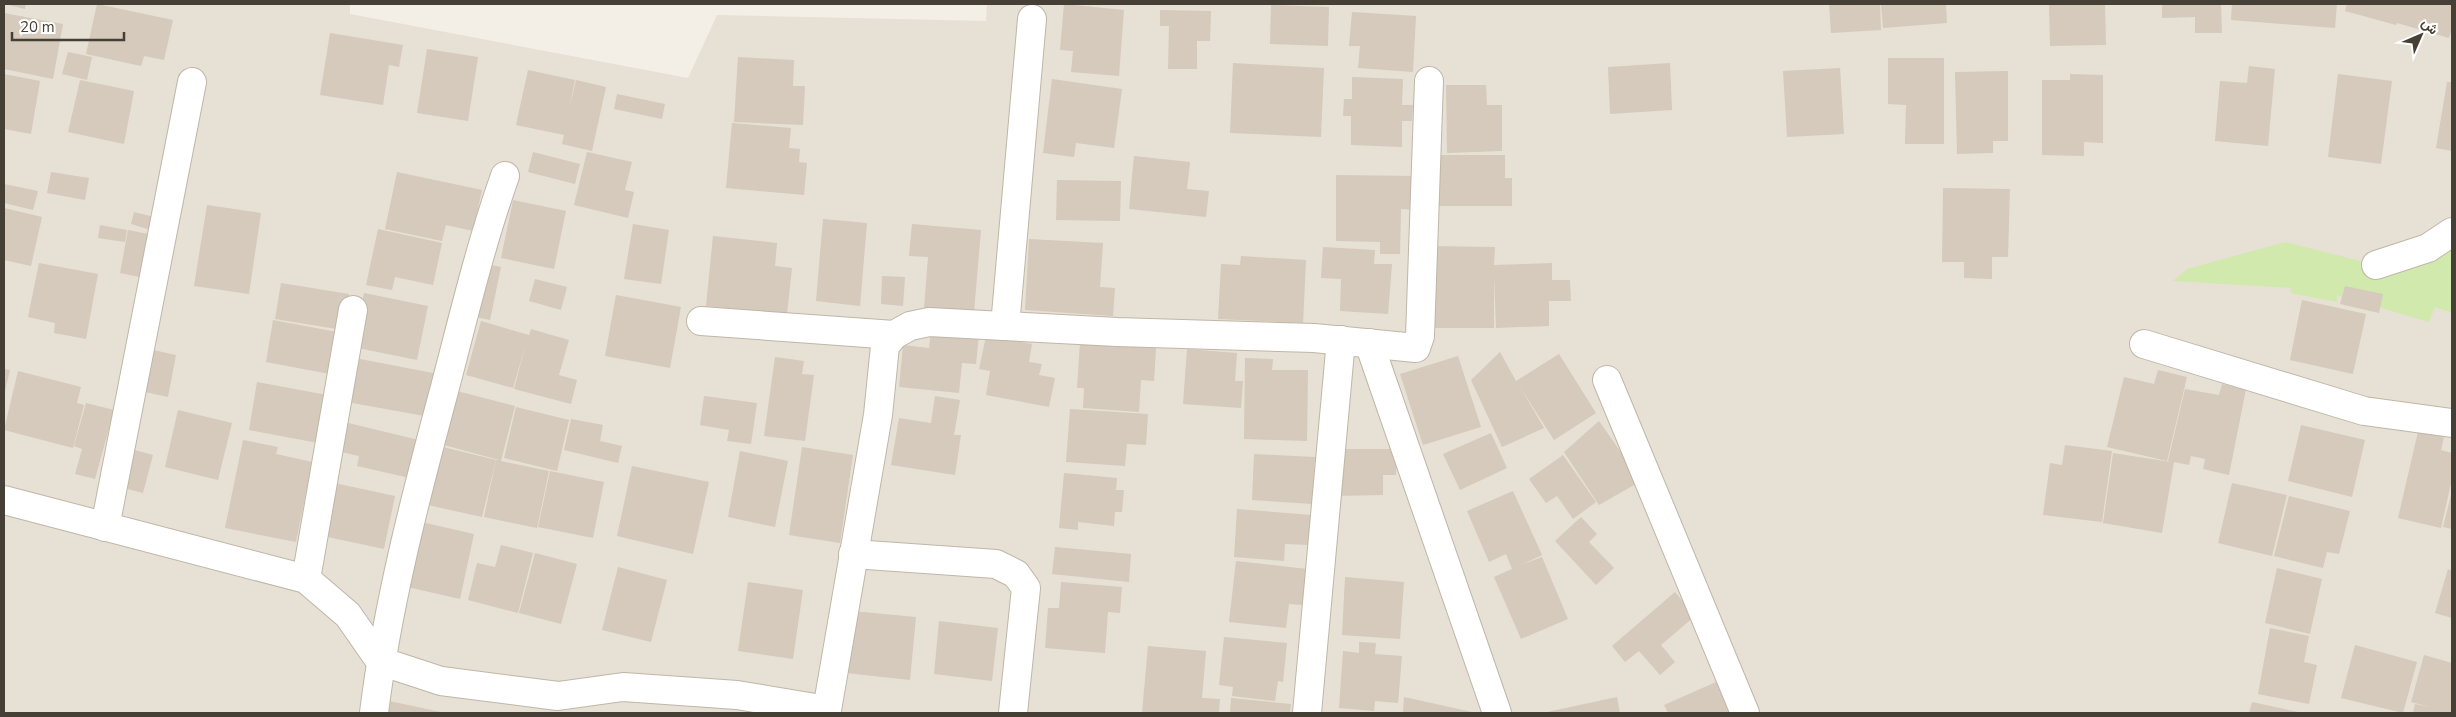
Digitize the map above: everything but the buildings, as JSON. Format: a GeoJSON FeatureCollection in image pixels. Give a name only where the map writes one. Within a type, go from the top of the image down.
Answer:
{"type":"FeatureCollection","features":[{"type":"Feature","properties":{"kind":"street"},"geometry":{"type":"LineString","coordinates":[[1005,326],[1032,20]]}},
{"type":"Feature","properties":{"kind":"street"},"geometry":{"type":"LineString","coordinates":[[4,500],[306,580],[348,615],[380,661],[441,681],[557,708],[623,687],[737,695],[834,712],[853,554],[878,415],[885,346],[894,335],[910,326],[929,322],[1341,340],[1416,348],[1420,336],[1429,81]]}},
{"type":"Feature","properties":{"kind":"street"},"geometry":{"type":"LineString","coordinates":[[105,526],[192,82]]}},
{"type":"Feature","properties":{"kind":"street"},"geometry":{"type":"LineString","coordinates":[[374,713],[380,661],[426,458],[490,220],[506,176]]}},
{"type":"Feature","properties":{"kind":"street"},"geometry":{"type":"LineString","coordinates":[[2376,265],[2428,248],[2452,232]]}},
{"type":"Feature","properties":{"kind":"street"},"geometry":{"type":"LineString","coordinates":[[306,580],[353,310]]}},
{"type":"Feature","properties":{"kind":"street"},"geometry":{"type":"LineString","coordinates":[[701,321],[894,335]]}},
{"type":"Feature","properties":{"kind":"street"},"geometry":{"type":"LineString","coordinates":[[1307,713],[1341,340]]}},
{"type":"Feature","properties":{"kind":"street"},"geometry":{"type":"LineString","coordinates":[[1369,343],[1497,713]]}},
{"type":"Feature","properties":{"kind":"street"},"geometry":{"type":"LineString","coordinates":[[2144,344],[2364,411],[2452,423]]}},
{"type":"Feature","properties":{"kind":"street"},"geometry":{"type":"LineString","coordinates":[[1606,380],[1745,713]]}},
{"type":"Feature","properties":{"kind":"street"},"geometry":{"type":"LineString","coordinates":[[853,554],[996,564],[1016,574],[1026,588],[1013,713]]}},
{"type":"Feature","properties":{"kind":"shaded area"},"geometry":{"type":"Polygon","coordinates":[[[4,4],[350,4],[350,14],[688,78],[717,15],[986,21],[987,4],[2452,4],[2452,713],[4,713],[4,4]]]}},
{"type":"Feature","properties":{"kind":"green space"},"geometry":{"type":"Polygon","coordinates":[[[2452,236],[2452,313],[2435,307],[2429,322],[2337,295],[2337,302],[2295,294],[2290,292],[2291,288],[2173,281],[2187,269],[2285,242],[2376,265],[2452,236]]]}}]}
